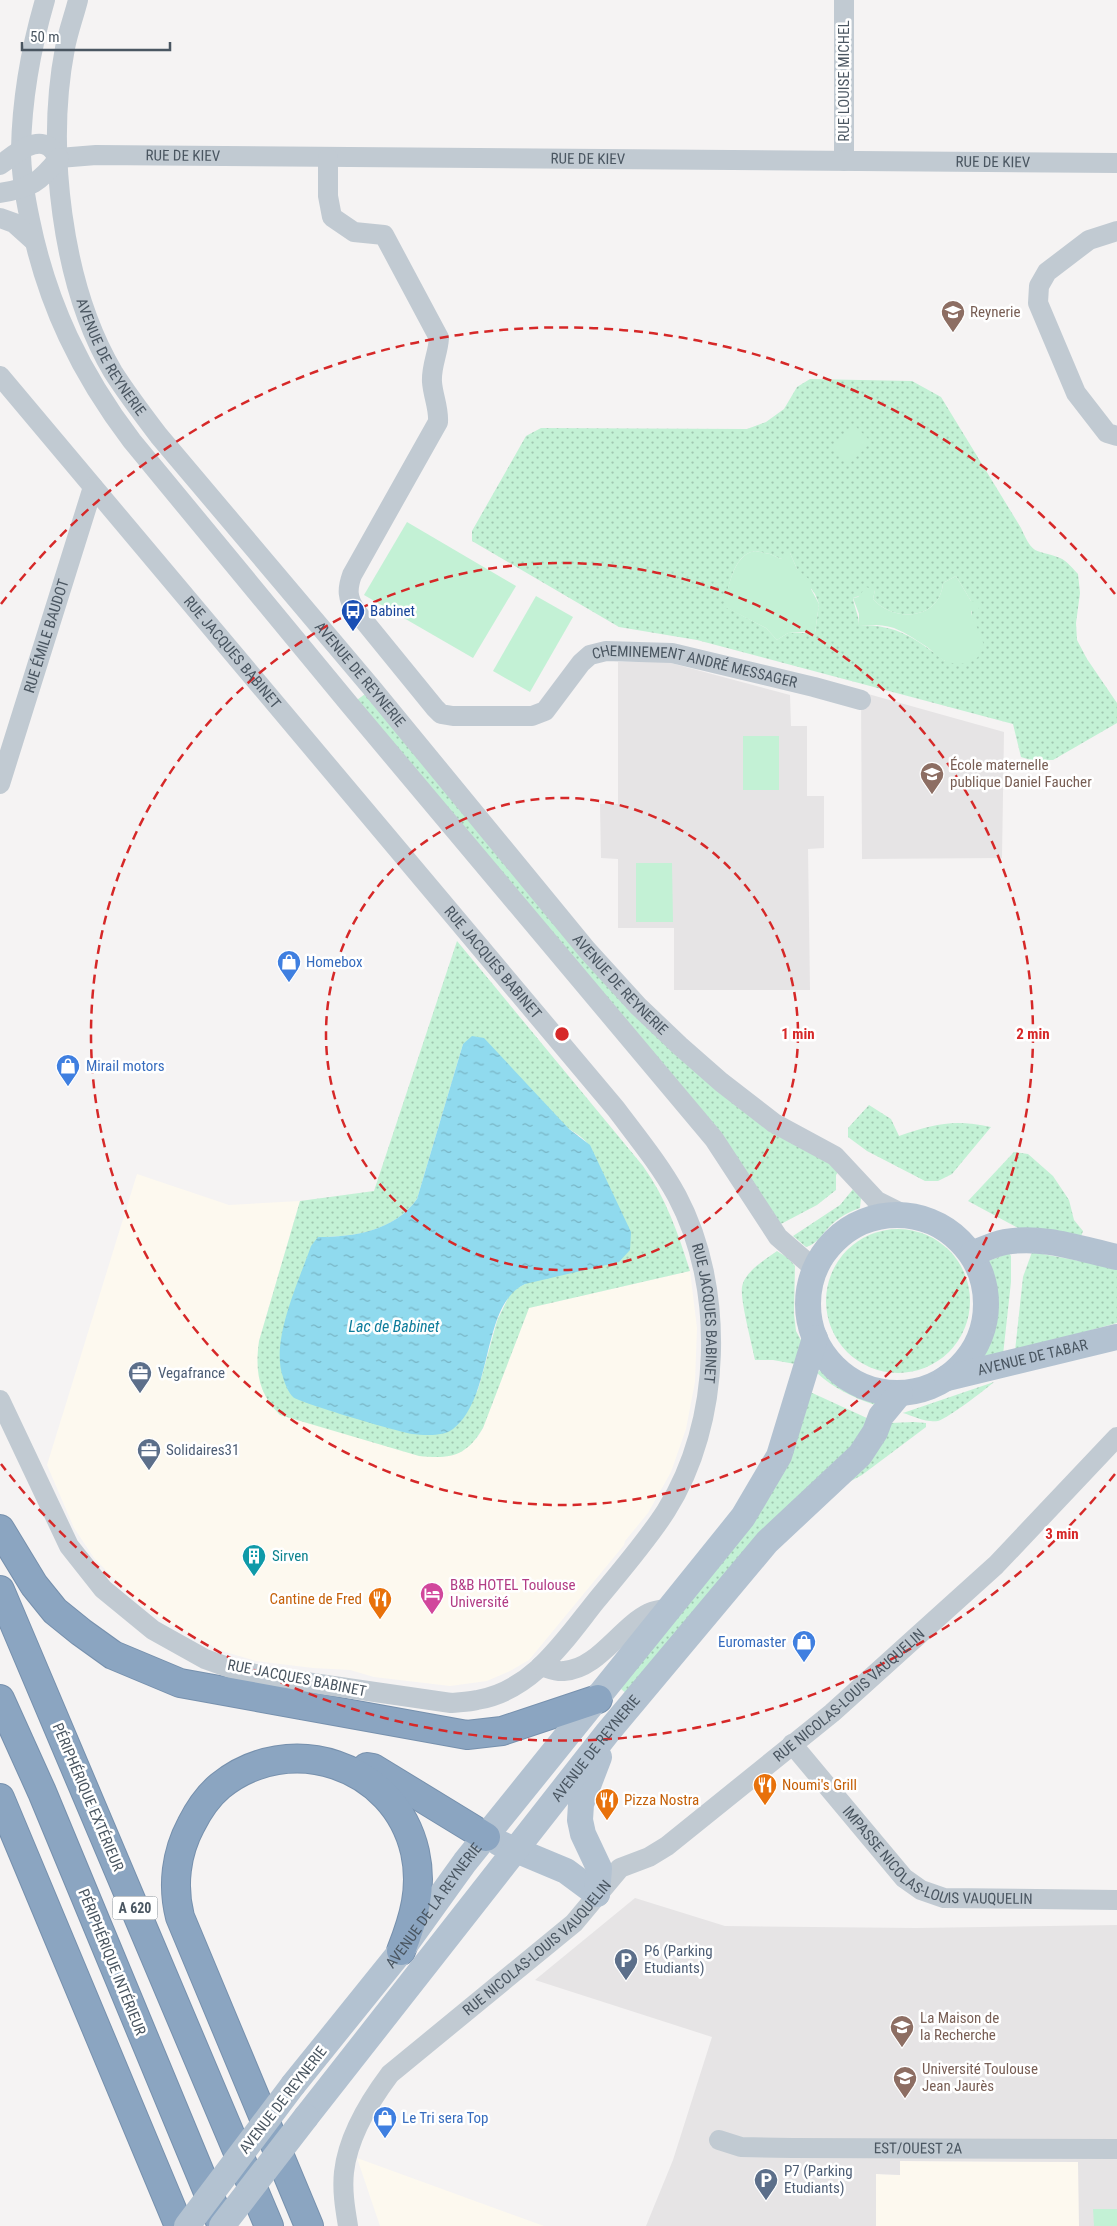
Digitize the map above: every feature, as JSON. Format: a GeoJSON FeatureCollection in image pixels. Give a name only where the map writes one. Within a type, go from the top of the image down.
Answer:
{"type":"FeatureCollection","features":[{"type":"Feature","properties":{"kind":"highway"},"geometry":{"type":"LineString","coordinates":[[0,1529],[34,1585],[55,1611],[80,1632],[113,1655],[180,1683],[467,1735],[502,1732],[598,1699]]}},
{"type":"Feature","properties":{"kind":"highway","name":"PÉRIPHÉRIQUE EXTÉRIEUR"},"geometry":{"type":"LineString","coordinates":[[0,1590],[269,2226]]}},
{"type":"Feature","properties":{"kind":"highway","name":"PÉRIPHÉRIQUE INTÉRIEUR"},"geometry":{"type":"LineString","coordinates":[[0,1699],[227,2220]]}},
{"type":"Feature","properties":{"kind":"highway"},"geometry":{"type":"LineString","coordinates":[[310,2226],[180,1916],[176,1902],[176,1884],[178,1863],[186,1834],[198,1810],[219,1787],[257,1765],[286,1758],[373,1768],[486,1837]]}},
{"type":"Feature","properties":{"kind":"highway"},"geometry":{"type":"LineString","coordinates":[[343,1766],[370,1782],[387,1799],[402,1820],[415,1851],[417,1898],[414,1919],[401,1951]]}},
{"type":"Feature","properties":{"kind":"highway"},"geometry":{"type":"LineString","coordinates":[[0,1798],[179,2226]]}},
{"type":"Feature","properties":{"kind":"main road"},"geometry":{"type":"LineString","coordinates":[[905,1215],[933,1222],[948,1230],[972,1254],[984,1280],[987,1308],[985,1322],[975,1348],[967,1360],[946,1379],[924,1389],[900,1393],[872,1390],[844,1375],[822,1352],[815,1338],[808,1310],[810,1282],[815,1269],[830,1246],[851,1228],[877,1217],[905,1215]]}},
{"type":"Feature","properties":{"kind":"main road"},"geometry":{"type":"LineString","coordinates":[[972,1254],[1003,1242],[1028,1239],[1050,1241],[1117,1258]]}},
{"type":"Feature","properties":{"kind":"main road","name":"AVENUE DE TABAR"},"geometry":{"type":"LineString","coordinates":[[946,1379],[1117,1337]]}},
{"type":"Feature","properties":{"kind":"main road","name":"AVENUE DE REYNERIE"},"geometry":{"type":"LineString","coordinates":[[486,1837],[743,1517],[779,1456],[815,1338]]}},
{"type":"Feature","properties":{"kind":"main road","name":"AVENUE DE REYNERIE"},"geometry":{"type":"LineString","coordinates":[[227,2220],[608,1732],[767,1542],[860,1455],[875,1432],[881,1416],[900,1393]]}},
{"type":"Feature","properties":{"kind":"main road"},"geometry":{"type":"LineString","coordinates":[[597,1894],[599,1868],[583,1834],[580,1820],[581,1804],[608,1732]]}},
{"type":"Feature","properties":{"kind":"main road"},"geometry":{"type":"LineString","coordinates":[[486,1837],[566,1871],[597,1894]]}},
{"type":"Feature","properties":{"kind":"main road","name":"AVENUE DE LA REYNERIE"},"geometry":{"type":"LineString","coordinates":[[381,1975],[401,1951],[465,1862],[486,1837]]}},
{"type":"Feature","properties":{"kind":"main road","name":"AVENUE DE REYNERIE"},"geometry":{"type":"LineString","coordinates":[[187,2226],[293,2085],[381,1975]]}},
{"type":"Feature","properties":{"kind":"street","name":"AVENUE DE REYNERIE"},"geometry":{"type":"LineString","coordinates":[[45,0],[27,78],[21,150],[24,189],[34,241],[46,287],[81,366],[107,408],[132,442],[714,1139],[778,1237],[815,1269]]}},
{"type":"Feature","properties":{"kind":"street","name":"AVENUE DE REYNERIE"},"geometry":{"type":"LineString","coordinates":[[78,0],[64,56],[59,101],[59,158],[64,223],[70,261],[83,303],[112,371],[159,436],[371,687],[587,950],[638,1006],[721,1082],[774,1123],[835,1156],[877,1201],[905,1215]]}},
{"type":"Feature","properties":{"kind":"street","name":"RUE LOUISE MICHEL"},"geometry":{"type":"LineString","coordinates":[[844,0],[844,161]]}},
{"type":"Feature","properties":{"kind":"street"},"geometry":{"type":"LineString","coordinates":[[0,165],[21,150],[40,144],[49,146],[59,158],[44,176],[24,189],[0,193]]}},
{"type":"Feature","properties":{"kind":"street","name":"RUE DE KIEV"},"geometry":{"type":"LineString","coordinates":[[59,158],[96,155],[1117,164]]}},
{"type":"Feature","properties":{"kind":"street","name":"CHEMINEMENT ANDRÉ MESSAGER"},"geometry":{"type":"LineString","coordinates":[[328,158],[328,196],[332,217],[354,232],[384,236],[440,338],[432,377],[433,394],[439,410],[438,422],[352,574],[348,586],[348,596],[356,611],[435,708],[442,714],[453,716],[532,716],[539,714],[553,703],[580,663],[590,655],[606,651],[672,653],[861,700]]}},
{"type":"Feature","properties":{"kind":"street"},"geometry":{"type":"LineString","coordinates":[[0,218],[14,223],[34,241]]}},
{"type":"Feature","properties":{"kind":"street"},"geometry":{"type":"LineString","coordinates":[[1117,231],[1089,240],[1047,272],[1039,286],[1038,302],[1076,393],[1107,433],[1117,436]]}},
{"type":"Feature","properties":{"kind":"street","name":"RUE JACQUES BABINET"},"geometry":{"type":"LineString","coordinates":[[0,376],[616,1110],[655,1161],[677,1196],[690,1226],[705,1279],[711,1345],[708,1395],[690,1459],[666,1511],[609,1586],[541,1666],[524,1681],[502,1692],[478,1700],[451,1703],[245,1671],[205,1658],[178,1646],[153,1630],[103,1589],[69,1546],[0,1400]]}},
{"type":"Feature","properties":{"kind":"street","name":"RUE ÉMILE BAUDOT"},"geometry":{"type":"LineString","coordinates":[[0,784],[93,487]]}},
{"type":"Feature","properties":{"kind":"street","name":"RUE NICOLAS-LOUIS VAUQUELIN"},"geometry":{"type":"LineString","coordinates":[[348,2226],[344,2199],[344,2171],[353,2139],[370,2100],[390,2074],[550,1944],[584,1914],[597,1894],[620,1868],[649,1857],[667,1846],[832,1713],[996,1565],[1117,1437]]}},
{"type":"Feature","properties":{"kind":"street"},"geometry":{"type":"LineString","coordinates":[[541,1666],[565,1671],[577,1668],[598,1656],[634,1623],[650,1613],[668,1608]]}},
{"type":"Feature","properties":{"kind":"street","name":"IMPASSE NICOLAS-LOUIS VAUQUELIN"},"geometry":{"type":"LineString","coordinates":[[792,1744],[904,1878],[921,1890],[944,1898],[1117,1900]]}},
{"type":"Feature","properties":{"kind":"street","name":"EST/OUEST 2A"},"geometry":{"type":"LineString","coordinates":[[719,2140],[741,2146],[792,2148],[1117,2149]]}},
{"type":"Feature","properties":{"kind":"shaded area"},"geometry":{"type":"Polygon","coordinates":[[[618,662],[667,662],[790,695],[791,726],[807,726],[807,796],[824,796],[824,848],[808,849],[810,990],[674,990],[674,928],[618,928],[618,859],[601,858],[600,804],[618,804],[618,662]]]}},
{"type":"Feature","properties":{"kind":"shaded area","name":"École maternelle publique Daniel Faucher"},"geometry":{"type":"Polygon","coordinates":[[[861,692],[1004,732],[1002,858],[862,859],[861,692]]]}},
{"type":"Feature","properties":{"kind":"shaded area"},"geometry":{"type":"Polygon","coordinates":[[[137,1174],[229,1205],[300,1201],[259,1341],[477,1439],[483,1428],[529,1308],[690,1271],[697,1328],[695,1382],[686,1429],[671,1472],[648,1513],[625,1541],[624,1545],[529,1660],[487,1681],[450,1686],[374,1677],[350,1670],[313,1668],[256,1661],[222,1651],[159,1618],[131,1596],[94,1558],[74,1528],[47,1465],[137,1174]]]}},
{"type":"Feature","properties":{"kind":"shaded area","name":"Université Toulouse Jean Jaurès"},"geometry":{"type":"Polygon","coordinates":[[[635,1898],[725,1926],[916,1928],[1117,1925],[1117,2226],[1079,2226],[1078,2162],[900,2161],[900,2175],[876,2174],[876,2226],[646,2226],[673,2160],[712,2037],[535,1980],[635,1898]]]}},
{"type":"Feature","properties":{"kind":"shaded area"},"geometry":{"type":"Polygon","coordinates":[[[357,2158],[544,2226],[380,2226],[357,2158]]]}},
{"type":"Feature","properties":{"kind":"shaded area"},"geometry":{"type":"Polygon","coordinates":[[[900,2161],[1079,2162],[1079,2226],[876,2226],[876,2174],[900,2175],[900,2161]]]}},
{"type":"Feature","properties":{"kind":"green space"},"geometry":{"type":"Polygon","coordinates":[[[810,379],[912,381],[941,397],[1032,548],[1063,559],[1078,574],[1080,593],[1076,623],[1077,640],[1087,659],[1117,703],[1117,723],[1053,760],[1031,760],[1021,757],[1013,724],[697,640],[619,627],[472,541],[472,531],[526,436],[541,428],[747,429],[766,422],[784,409],[797,387],[810,379]],[[755,551],[747,554],[736,565],[724,606],[766,628],[777,640],[788,633],[815,633],[819,604],[815,594],[797,569],[790,553],[781,559],[770,554],[755,551]],[[956,576],[943,583],[940,595],[934,604],[925,611],[915,614],[892,612],[882,607],[873,599],[875,590],[853,598],[859,625],[885,627],[905,634],[945,661],[980,634],[972,621],[971,601],[956,576]]]}},
{"type":"Feature","properties":{"kind":"green space"},"geometry":{"type":"Polygon","coordinates":[[[855,426],[871,442],[849,464],[833,448],[855,426]]]}},
{"type":"Feature","properties":{"kind":"green space"},"geometry":{"type":"Polygon","coordinates":[[[407,522],[516,586],[473,658],[364,595],[407,522]]]}},
{"type":"Feature","properties":{"kind":"green space"},"geometry":{"type":"Polygon","coordinates":[[[755,551],[770,554],[781,559],[785,553],[790,553],[797,569],[811,581],[811,589],[819,604],[815,633],[807,635],[805,632],[788,633],[777,640],[766,628],[723,606],[736,566],[747,554],[755,551]]]}},
{"type":"Feature","properties":{"kind":"green space"},"geometry":{"type":"Polygon","coordinates":[[[956,576],[971,601],[982,603],[978,609],[971,611],[983,647],[978,657],[968,663],[956,664],[942,660],[921,643],[894,628],[881,625],[859,625],[859,614],[853,598],[858,597],[866,587],[875,590],[873,599],[882,607],[892,612],[915,614],[925,611],[934,604],[940,595],[943,583],[956,576]]]}},
{"type":"Feature","properties":{"kind":"green space"},"geometry":{"type":"Polygon","coordinates":[[[536,596],[573,617],[530,692],[493,671],[536,596]]]}},
{"type":"Feature","properties":{"kind":"green space"},"geometry":{"type":"Polygon","coordinates":[[[369,691],[607,977],[839,1171],[836,1175],[836,1190],[817,1205],[779,1225],[357,700],[369,691]]]}},
{"type":"Feature","properties":{"kind":"green space"},"geometry":{"type":"Polygon","coordinates":[[[743,736],[779,736],[779,790],[743,790],[743,736]]]}},
{"type":"Feature","properties":{"kind":"green space"},"geometry":{"type":"Polygon","coordinates":[[[636,863],[672,863],[673,922],[636,922],[636,863]]]}},
{"type":"Feature","properties":{"kind":"green space"},"geometry":{"type":"Polygon","coordinates":[[[457,941],[643,1166],[665,1203],[690,1271],[529,1308],[483,1428],[477,1438],[456,1454],[440,1457],[419,1456],[280,1415],[267,1399],[258,1372],[259,1341],[300,1201],[374,1191],[457,941]],[[463,1044],[417,1199],[408,1210],[397,1218],[373,1230],[346,1236],[318,1237],[411,1434],[447,1432],[478,1390],[497,1321],[508,1298],[512,1291],[525,1284],[593,1154],[587,1142],[463,1044]]]}},
{"type":"Feature","properties":{"kind":"green space"},"geometry":{"type":"Polygon","coordinates":[[[869,1105],[891,1119],[899,1136],[923,1128],[944,1124],[966,1123],[991,1127],[952,1174],[938,1181],[925,1181],[867,1151],[848,1137],[848,1128],[869,1105]]]}},
{"type":"Feature","properties":{"kind":"green space"},"geometry":{"type":"Polygon","coordinates":[[[1014,1152],[1028,1154],[1053,1176],[1069,1200],[1074,1220],[1083,1231],[1080,1239],[1018,1228],[968,1201],[1014,1152]]]}},
{"type":"Feature","properties":{"kind":"green space"},"geometry":{"type":"Polygon","coordinates":[[[854,1188],[861,1198],[860,1208],[839,1219],[817,1241],[806,1247],[793,1236],[840,1205],[854,1188]]]}},
{"type":"Feature","properties":{"kind":"green space"},"geometry":{"type":"Polygon","coordinates":[[[898,1229],[926,1234],[949,1250],[965,1273],[970,1301],[965,1329],[949,1352],[926,1368],[898,1373],[870,1368],[847,1352],[831,1329],[826,1301],[831,1273],[847,1250],[870,1234],[898,1229]]]}},
{"type":"Feature","properties":{"kind":"green space"},"geometry":{"type":"Polygon","coordinates":[[[777,1251],[788,1258],[795,1266],[794,1314],[796,1331],[804,1346],[795,1364],[773,1360],[755,1360],[743,1302],[742,1287],[747,1276],[756,1266],[777,1251]]]}},
{"type":"Feature","properties":{"kind":"green space"},"geometry":{"type":"Polygon","coordinates":[[[1032,1252],[1117,1268],[1117,1323],[1015,1351],[1023,1277],[1032,1252]]]}},
{"type":"Feature","properties":{"kind":"green space"},"geometry":{"type":"Polygon","coordinates":[[[1009,1253],[1011,1256],[1011,1282],[1003,1355],[983,1360],[984,1351],[994,1329],[997,1309],[993,1280],[986,1262],[1009,1253]]]}},
{"type":"Feature","properties":{"kind":"green space"},"geometry":{"type":"Polygon","coordinates":[[[823,1367],[845,1386],[876,1402],[875,1405],[851,1396],[830,1384],[817,1373],[823,1367]]]}},
{"type":"Feature","properties":{"kind":"green space"},"geometry":{"type":"Polygon","coordinates":[[[994,1382],[958,1409],[938,1421],[925,1420],[903,1413],[994,1382]]]}},
{"type":"Feature","properties":{"kind":"green space"},"geometry":{"type":"Polygon","coordinates":[[[808,1391],[869,1419],[852,1449],[627,1694],[621,1689],[808,1391]]]}},
{"type":"Feature","properties":{"kind":"green space"},"geometry":{"type":"Polygon","coordinates":[[[890,1423],[926,1423],[926,1427],[862,1475],[851,1481],[890,1423]]]}},
{"type":"Feature","properties":{"kind":"green space"},"geometry":{"type":"Polygon","coordinates":[[[1093,2209],[1117,2209],[1117,2226],[1094,2226],[1093,2209]]]}},
{"type":"Feature","properties":{"kind":"water","name":"Lac de Babinet"},"geometry":{"type":"Polygon","coordinates":[[[472,1036],[484,1038],[569,1129],[590,1145],[631,1232],[630,1250],[619,1262],[525,1284],[511,1295],[501,1311],[494,1330],[476,1395],[466,1414],[449,1432],[433,1435],[412,1434],[350,1417],[293,1397],[283,1377],[280,1362],[280,1346],[293,1293],[311,1246],[318,1237],[345,1236],[385,1225],[408,1210],[417,1199],[463,1044],[472,1036]]]}},
{"type":"Feature","properties":{"kind":"place","name":"Reynerie"},"geometry":{"type":"Point","coordinates":[953,333]}},
{"type":"Feature","properties":{"kind":"place","name":"Babinet"},"geometry":{"type":"Point","coordinates":[353,632]}},
{"type":"Feature","properties":{"kind":"place","name":"École maternelle publique Daniel Faucher"},"geometry":{"type":"Point","coordinates":[932,795]}},
{"type":"Feature","properties":{"kind":"place","name":"Homebox"},"geometry":{"type":"Point","coordinates":[289,983]}},
{"type":"Feature","properties":{"kind":"place","name":"Mirail motors"},"geometry":{"type":"Point","coordinates":[68,1087]}},
{"type":"Feature","properties":{"kind":"place","name":"Vegafrance"},"geometry":{"type":"Point","coordinates":[140,1394]}},
{"type":"Feature","properties":{"kind":"place","name":"Solidaires31"},"geometry":{"type":"Point","coordinates":[149,1471]}},
{"type":"Feature","properties":{"kind":"place","name":"Sirven"},"geometry":{"type":"Point","coordinates":[254,1577]}},
{"type":"Feature","properties":{"kind":"place","name":"B&B HOTEL Toulouse Université"},"geometry":{"type":"Point","coordinates":[432,1615]}},
{"type":"Feature","properties":{"kind":"place","name":"Cantine de Fred"},"geometry":{"type":"Point","coordinates":[380,1620]}},
{"type":"Feature","properties":{"kind":"place","name":"Euromaster"},"geometry":{"type":"Point","coordinates":[804,1663]}},
{"type":"Feature","properties":{"kind":"place","name":"Noumi's Grill"},"geometry":{"type":"Point","coordinates":[765,1806]}},
{"type":"Feature","properties":{"kind":"place","name":"Pizza Nostra"},"geometry":{"type":"Point","coordinates":[607,1821]}},
{"type":"Feature","properties":{"kind":"place","name":"P6 (Parking Etudiants)"},"geometry":{"type":"Point","coordinates":[626,1981]}},
{"type":"Feature","properties":{"kind":"place","name":"La Maison de la Recherche"},"geometry":{"type":"Point","coordinates":[902,2048]}},
{"type":"Feature","properties":{"kind":"place","name":"Université Toulouse Jean Jaurès"},"geometry":{"type":"Point","coordinates":[905,2099]}},
{"type":"Feature","properties":{"kind":"place","name":"Le Tri sera Top"},"geometry":{"type":"Point","coordinates":[385,2139]}},
{"type":"Feature","properties":{"kind":"place","name":"P7 (Parking Etudiants)"},"geometry":{"type":"Point","coordinates":[766,2201]}}]}
